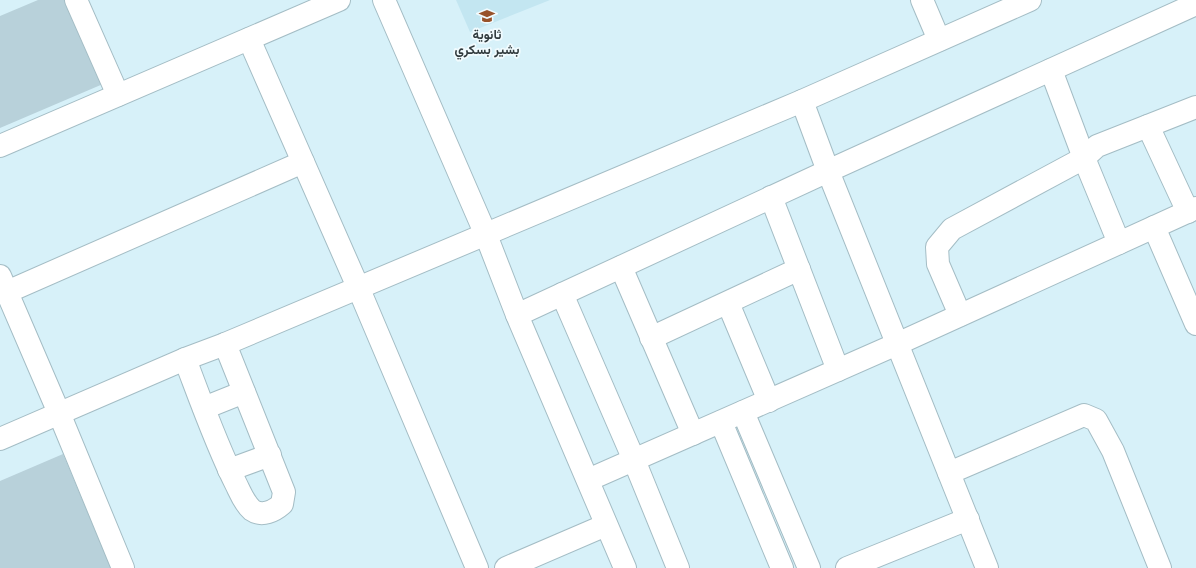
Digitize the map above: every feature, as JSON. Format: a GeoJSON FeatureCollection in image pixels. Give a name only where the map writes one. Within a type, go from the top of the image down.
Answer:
{"type":"FeatureCollection","features":[{"type":"Feature","properties":{"kind":"street"},"geometry":{"type":"LineString","coordinates":[[76,0],[118,96]]}},
{"type":"Feature","properties":{"kind":"street"},"geometry":{"type":"LineString","coordinates":[[0,146],[339,0]]}},
{"type":"Feature","properties":{"kind":"street"},"geometry":{"type":"LineString","coordinates":[[384,0],[486,235],[517,315],[625,568]]}},
{"type":"Feature","properties":{"kind":"street"},"geometry":{"type":"LineString","coordinates":[[922,0],[939,40]]}},
{"type":"Feature","properties":{"kind":"street"},"geometry":{"type":"LineString","coordinates":[[0,439],[358,286],[486,235],[802,101],[1030,0]]}},
{"type":"Feature","properties":{"kind":"street"},"geometry":{"type":"LineString","coordinates":[[517,315],[771,197],[1196,4]]}},
{"type":"Feature","properties":{"kind":"street"},"geometry":{"type":"LineString","coordinates":[[249,39],[358,286],[477,568]]}},
{"type":"Feature","properties":{"kind":"street"},"geometry":{"type":"LineString","coordinates":[[1051,70],[1084,158],[1119,243]]}},
{"type":"Feature","properties":{"kind":"street"},"geometry":{"type":"LineString","coordinates":[[802,101],[828,171],[987,568]]}},
{"type":"Feature","properties":{"kind":"street"},"geometry":{"type":"LineString","coordinates":[[960,315],[938,264],[937,246],[952,229],[1084,158],[1096,146],[1196,107]]}},
{"type":"Feature","properties":{"kind":"street"},"geometry":{"type":"LineString","coordinates":[[588,480],[898,344],[1192,210],[1148,126]]}},
{"type":"Feature","properties":{"kind":"street"},"geometry":{"type":"LineString","coordinates":[[123,568],[59,413],[3,284],[303,162]]}},
{"type":"Feature","properties":{"kind":"street"},"geometry":{"type":"LineString","coordinates":[[771,197],[838,370]]}},
{"type":"Feature","properties":{"kind":"street"},"geometry":{"type":"LineString","coordinates":[[1154,227],[1196,324]]}},
{"type":"Feature","properties":{"kind":"street"},"geometry":{"type":"LineString","coordinates":[[621,267],[693,434]]}},
{"type":"Feature","properties":{"kind":"street"},"geometry":{"type":"LineString","coordinates":[[651,338],[799,269]]}},
{"type":"Feature","properties":{"kind":"street"},"geometry":{"type":"LineString","coordinates":[[562,294],[634,460],[678,568]]}},
{"type":"Feature","properties":{"kind":"street"},"geometry":{"type":"LineString","coordinates":[[728,303],[769,401]]}},
{"type":"Feature","properties":{"kind":"street"},"geometry":{"type":"LineString","coordinates":[[185,359],[229,470],[246,503],[253,511],[264,514],[275,510],[282,504],[284,492],[225,344]]}},
{"type":"Feature","properties":{"kind":"street"},"geometry":{"type":"LineString","coordinates":[[204,408],[244,392]]}},
{"type":"Feature","properties":{"kind":"street"},"geometry":{"type":"LineString","coordinates":[[743,412],[809,568]]}},
{"type":"Feature","properties":{"kind":"street"},"geometry":{"type":"LineString","coordinates":[[949,473],[1084,415],[1096,420],[1113,451],[1160,568]]}},
{"type":"Feature","properties":{"kind":"street"},"geometry":{"type":"LineString","coordinates":[[721,422],[782,568]]}},
{"type":"Feature","properties":{"kind":"street"},"geometry":{"type":"LineString","coordinates":[[229,470],[270,455]]}},
{"type":"Feature","properties":{"kind":"street"},"geometry":{"type":"LineString","coordinates":[[847,568],[968,519]]}},
{"type":"Feature","properties":{"kind":"street"},"geometry":{"type":"LineString","coordinates":[[506,568],[606,525]]}},
{"type":"Feature","properties":{"kind":"shaded area","name":"ثانوية بشير بسكري"},"geometry":{"type":"Polygon","coordinates":[[[456,0],[550,0],[470,32],[456,0]]]}},
{"type":"Feature","properties":{"kind":"building"},"geometry":{"type":"Polygon","coordinates":[[[38,0],[68,0],[103,84],[0,128],[0,16],[38,0]]]}},
{"type":"Feature","properties":{"kind":"building"},"geometry":{"type":"Polygon","coordinates":[[[63,454],[111,568],[0,568],[0,481],[63,454]]]}},
{"type":"Feature","properties":{"kind":"place","name":"ثانوية بشير بسكري"},"geometry":{"type":"Point","coordinates":[487,16]}}]}
